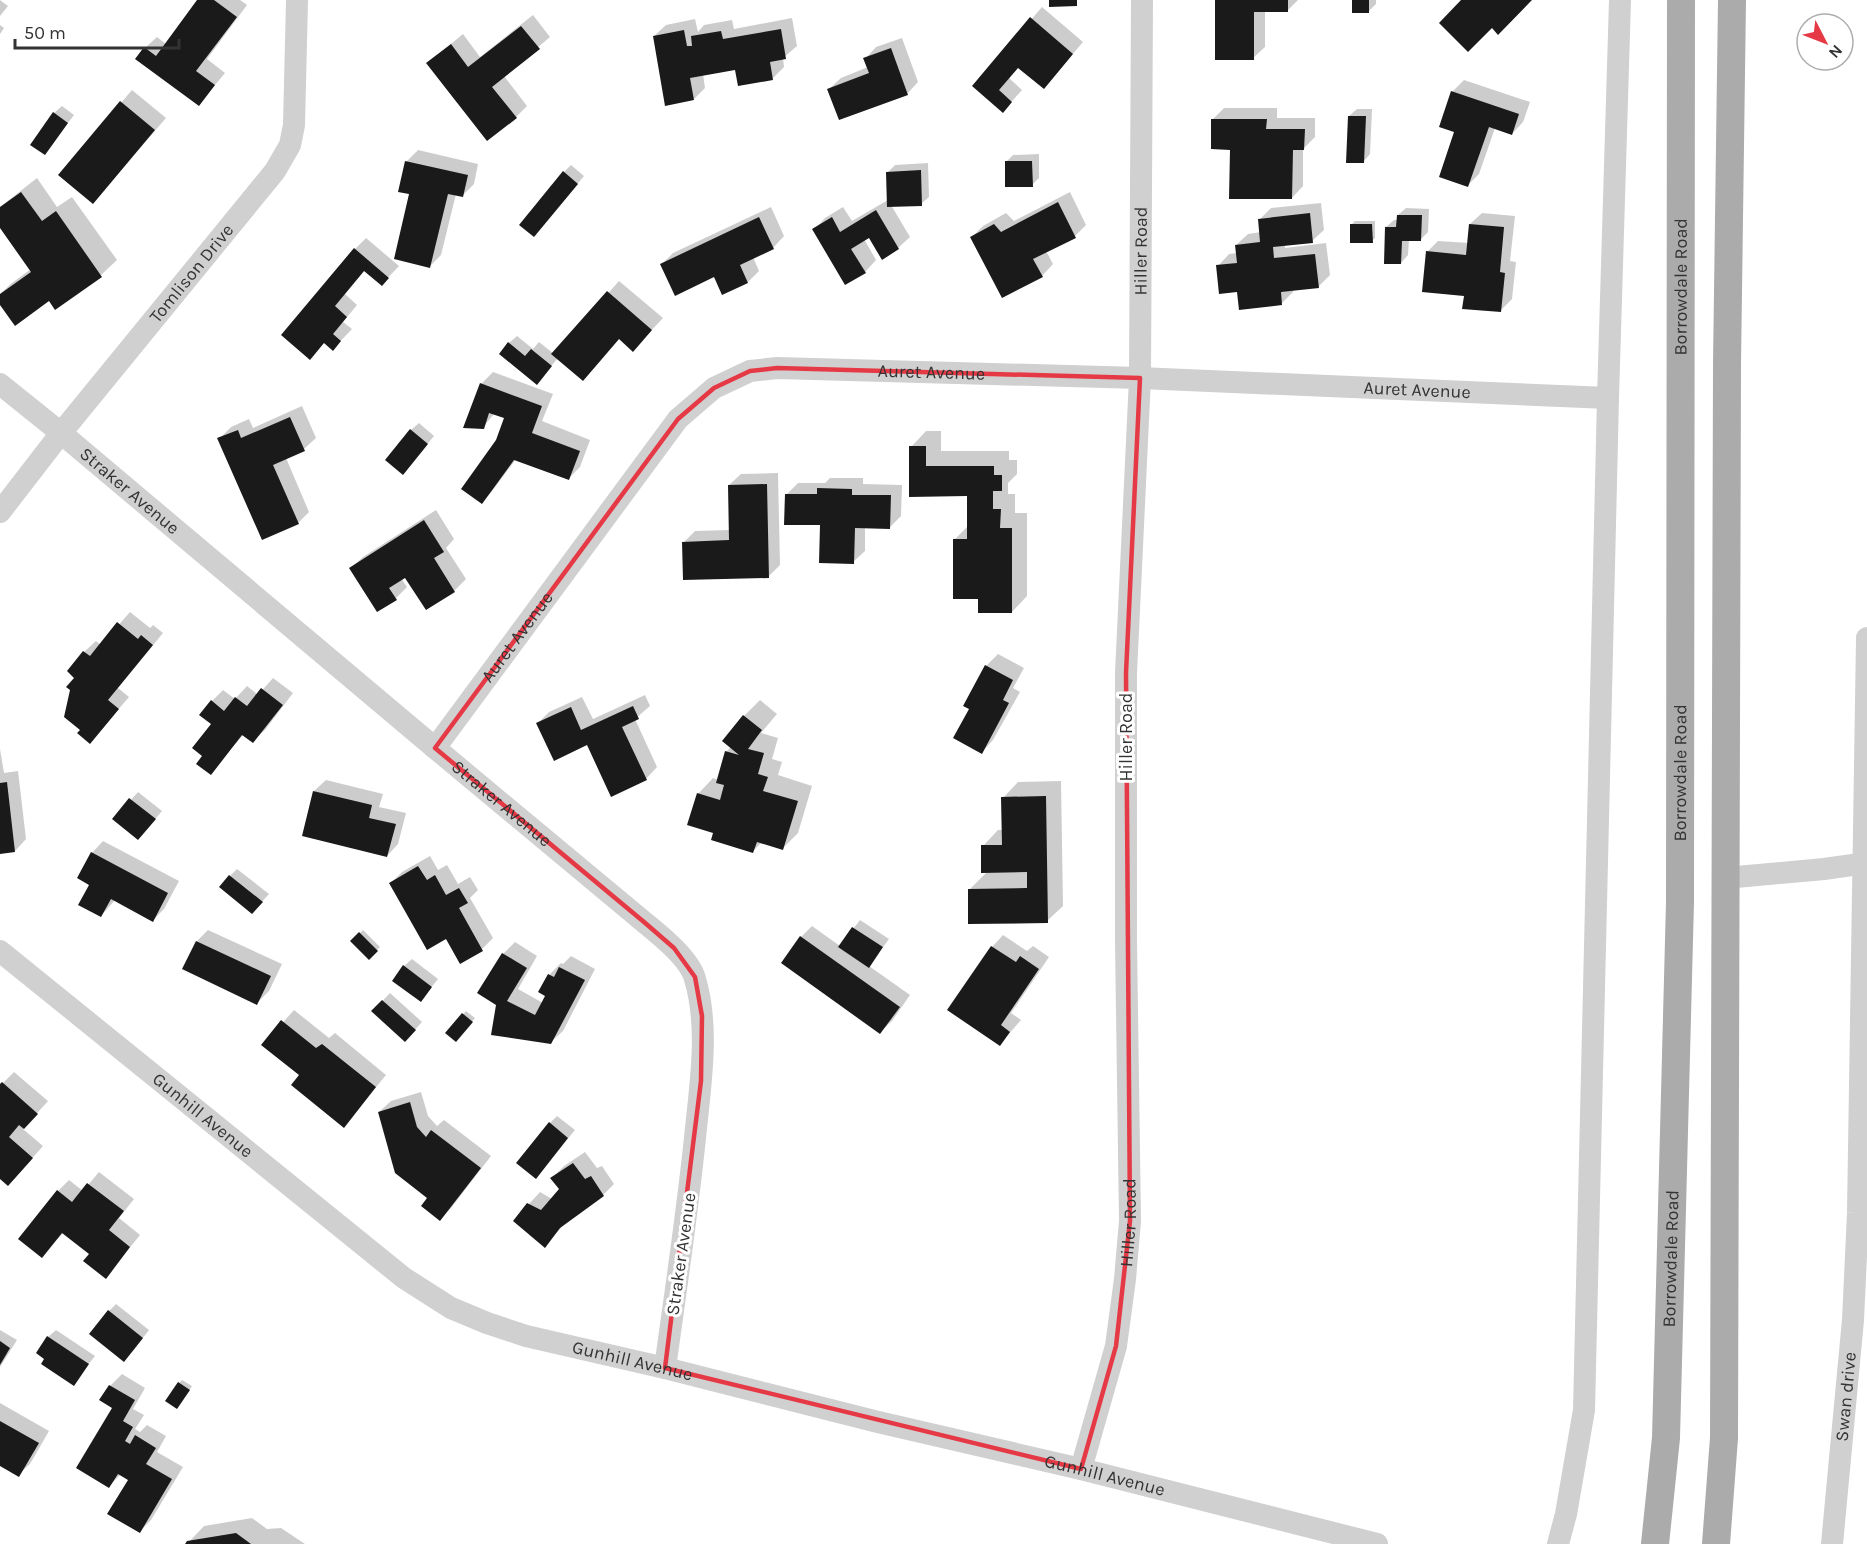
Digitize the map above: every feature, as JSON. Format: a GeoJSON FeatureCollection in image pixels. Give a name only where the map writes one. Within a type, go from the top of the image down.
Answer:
{"type":"FeatureCollection","features":[{"type":"Feature","properties":{"kind":"main road","name":"Borrowdale Road"},"geometry":{"type":"LineString","coordinates":[[1655,1544],[1666,1438],[1680,902],[1681,0]]}},
{"type":"Feature","properties":{"kind":"main road"},"geometry":{"type":"LineString","coordinates":[[1716,1544],[1724,1438],[1725,878],[1732,0]]}},
{"type":"Feature","properties":{"kind":"street","name":"Tomlison Drive"},"geometry":{"type":"LineString","coordinates":[[0,512],[275,171],[290,145],[294,125],[297,0]]}},
{"type":"Feature","properties":{"kind":"street","name":"Hiller Road"},"geometry":{"type":"LineString","coordinates":[[1081,1469],[1116,1346],[1130,1221],[1126,942],[1126,673],[1140,378],[1142,0]]}},
{"type":"Feature","properties":{"kind":"street"},"geometry":{"type":"LineString","coordinates":[[1558,1544],[1566,1514],[1584,1410],[1608,398],[1620,0]]}},
{"type":"Feature","properties":{"kind":"street","name":"Auret Avenue"},"geometry":{"type":"LineString","coordinates":[[435,748],[678,419],[714,388],[750,371],[777,368],[1140,378],[1608,398]]}},
{"type":"Feature","properties":{"kind":"street","name":"Straker Avenue"},"geometry":{"type":"LineString","coordinates":[[0,384],[62,433],[644,922],[674,948],[695,977],[702,1016],[701,1081],[687,1216],[665,1368]]}},
{"type":"Feature","properties":{"kind":"street","name":"Swan drive"},"geometry":{"type":"LineString","coordinates":[[1832,1544],[1860,1320],[1858,1213],[1867,638]]}},
{"type":"Feature","properties":{"kind":"street"},"geometry":{"type":"LineString","coordinates":[[1725,878],[1865,863]]}},
{"type":"Feature","properties":{"kind":"street","name":"Gunhill Avenue"},"geometry":{"type":"LineString","coordinates":[[0,951],[404,1278],[451,1308],[526,1336],[1081,1469],[1377,1544]]}},
{"type":"Feature","properties":{"kind":"highlighted area"},"geometry":{"type":"Polygon","coordinates":[[[777,368],[1140,378],[1126,673],[1130,1221],[1116,1346],[1081,1469],[665,1368],[701,1081],[702,1016],[695,977],[674,948],[435,748],[678,419],[714,388],[750,371],[777,368]]]}},
{"type":"Feature","properties":{"kind":"building"},"geometry":{"type":"Polygon","coordinates":[[[197,0],[214,0],[237,17],[196,71],[215,85],[199,106],[135,59],[144,47],[156,56],[197,0]]]}},
{"type":"Feature","properties":{"kind":"building"},"geometry":{"type":"Polygon","coordinates":[[[1049,0],[1077,0],[1077,6],[1049,7],[1049,0]]]}},
{"type":"Feature","properties":{"kind":"building"},"geometry":{"type":"Polygon","coordinates":[[[1215,0],[1288,0],[1288,12],[1254,12],[1254,60],[1215,60],[1215,0]]]}},
{"type":"Feature","properties":{"kind":"building"},"geometry":{"type":"Polygon","coordinates":[[[1352,0],[1369,0],[1369,13],[1352,13],[1352,0]]]}},
{"type":"Feature","properties":{"kind":"building"},"geometry":{"type":"Polygon","coordinates":[[[1461,0],[1532,0],[1498,35],[1492,28],[1468,52],[1439,23],[1461,0]]]}},
{"type":"Feature","properties":{"kind":"building"},"geometry":{"type":"Polygon","coordinates":[[[1030,17],[1073,54],[1044,89],[1018,68],[999,90],[1012,102],[1003,113],[972,86],[1030,17]]]}},
{"type":"Feature","properties":{"kind":"building"},"geometry":{"type":"Polygon","coordinates":[[[521,26],[540,49],[492,87],[517,118],[487,141],[426,63],[451,44],[468,67],[521,26]]]}},
{"type":"Feature","properties":{"kind":"building"},"geometry":{"type":"Polygon","coordinates":[[[781,29],[786,59],[770,62],[773,80],[738,86],[735,70],[690,78],[694,100],[665,106],[653,36],[684,30],[687,46],[692,46],[691,36],[721,31],[723,39],[781,29]]]}},
{"type":"Feature","properties":{"kind":"building"},"geometry":{"type":"Polygon","coordinates":[[[891,48],[908,95],[839,120],[827,89],[869,73],[863,58],[891,48]]]}},
{"type":"Feature","properties":{"kind":"building"},"geometry":{"type":"Polygon","coordinates":[[[1451,91],[1519,114],[1512,135],[1489,127],[1468,187],[1439,177],[1454,132],[1439,127],[1451,91]]]}},
{"type":"Feature","properties":{"kind":"building"},"geometry":{"type":"Polygon","coordinates":[[[120,101],[155,130],[93,204],[58,175],[120,101]]]}},
{"type":"Feature","properties":{"kind":"building"},"geometry":{"type":"Polygon","coordinates":[[[53,112],[68,123],[45,155],[30,145],[53,112]]]}},
{"type":"Feature","properties":{"kind":"building"},"geometry":{"type":"Polygon","coordinates":[[[1348,116],[1366,116],[1364,163],[1346,163],[1348,116]]]}},
{"type":"Feature","properties":{"kind":"building"},"geometry":{"type":"Polygon","coordinates":[[[1211,119],[1267,119],[1266,129],[1305,129],[1304,150],[1293,150],[1292,199],[1229,199],[1230,150],[1211,149],[1211,119]]]}},
{"type":"Feature","properties":{"kind":"building"},"geometry":{"type":"Polygon","coordinates":[[[405,161],[468,175],[463,197],[448,194],[430,268],[394,259],[409,194],[398,192],[405,161]]]}},
{"type":"Feature","properties":{"kind":"building"},"geometry":{"type":"Polygon","coordinates":[[[1005,161],[1032,161],[1033,187],[1005,187],[1005,161]]]}},
{"type":"Feature","properties":{"kind":"building"},"geometry":{"type":"Polygon","coordinates":[[[921,170],[922,206],[887,207],[886,172],[921,170]]]}},
{"type":"Feature","properties":{"kind":"building"},"geometry":{"type":"Polygon","coordinates":[[[563,171],[578,184],[534,237],[519,225],[563,171]]]}},
{"type":"Feature","properties":{"kind":"building"},"geometry":{"type":"Polygon","coordinates":[[[21,192],[42,221],[56,211],[102,277],[55,310],[49,301],[15,326],[0,305],[0,294],[31,272],[0,228],[0,207],[21,192]]]}},
{"type":"Feature","properties":{"kind":"building"},"geometry":{"type":"Polygon","coordinates":[[[1058,202],[1076,238],[1033,259],[1043,277],[1002,298],[970,237],[994,224],[1001,232],[1058,202]]]}},
{"type":"Feature","properties":{"kind":"building"},"geometry":{"type":"Polygon","coordinates":[[[876,210],[899,249],[882,260],[869,238],[851,249],[866,273],[845,285],[812,229],[832,217],[840,232],[876,210]]]}},
{"type":"Feature","properties":{"kind":"building"},"geometry":{"type":"Polygon","coordinates":[[[1310,213],[1313,243],[1273,247],[1274,258],[1315,254],[1319,288],[1281,292],[1282,305],[1239,310],[1237,292],[1219,294],[1216,265],[1237,263],[1235,245],[1260,242],[1258,219],[1310,213]]]}},
{"type":"Feature","properties":{"kind":"building"},"geometry":{"type":"Polygon","coordinates":[[[1397,215],[1422,215],[1421,241],[1402,241],[1401,264],[1384,264],[1385,227],[1396,227],[1397,215]]]}},
{"type":"Feature","properties":{"kind":"building"},"geometry":{"type":"Polygon","coordinates":[[[759,217],[774,249],[740,265],[748,283],[722,295],[714,277],[675,296],[660,264],[759,217]]]}},
{"type":"Feature","properties":{"kind":"building"},"geometry":{"type":"Polygon","coordinates":[[[1350,224],[1372,224],[1373,243],[1350,243],[1350,224]]]}},
{"type":"Feature","properties":{"kind":"building"},"geometry":{"type":"Polygon","coordinates":[[[1469,224],[1504,227],[1500,272],[1505,273],[1501,312],[1462,309],[1464,296],[1422,292],[1426,251],[1466,255],[1469,224]]]}},
{"type":"Feature","properties":{"kind":"building"},"geometry":{"type":"Polygon","coordinates":[[[354,248],[389,278],[382,286],[364,271],[335,306],[347,317],[333,334],[341,341],[333,351],[324,343],[310,360],[281,335],[354,248]]]}},
{"type":"Feature","properties":{"kind":"building"},"geometry":{"type":"Polygon","coordinates":[[[607,291],[652,330],[633,352],[619,339],[583,381],[551,354],[607,291]]]}},
{"type":"Feature","properties":{"kind":"building"},"geometry":{"type":"Polygon","coordinates":[[[508,342],[525,356],[531,349],[552,366],[537,385],[499,354],[508,342]]]}},
{"type":"Feature","properties":{"kind":"building"},"geometry":{"type":"Polygon","coordinates":[[[480,383],[542,406],[532,433],[580,451],[569,480],[514,460],[482,504],[461,489],[496,440],[504,418],[489,413],[484,429],[463,428],[480,383]]]}},
{"type":"Feature","properties":{"kind":"building"},"geometry":{"type":"Polygon","coordinates":[[[290,417],[305,451],[273,465],[299,524],[262,540],[217,438],[238,430],[241,438],[290,417]]]}},
{"type":"Feature","properties":{"kind":"building"},"geometry":{"type":"Polygon","coordinates":[[[410,429],[428,444],[403,475],[385,460],[410,429]]]}},
{"type":"Feature","properties":{"kind":"building"},"geometry":{"type":"Polygon","coordinates":[[[909,446],[926,446],[926,466],[994,466],[994,475],[1002,475],[1002,491],[993,491],[993,509],[1001,509],[1000,528],[1012,528],[1012,613],[978,613],[978,599],[953,599],[953,539],[967,539],[967,496],[909,497],[909,446]]]}},
{"type":"Feature","properties":{"kind":"building"},"geometry":{"type":"Polygon","coordinates":[[[767,484],[769,578],[683,580],[682,542],[729,540],[728,485],[767,484]]]}},
{"type":"Feature","properties":{"kind":"building"},"geometry":{"type":"Polygon","coordinates":[[[817,488],[852,489],[852,495],[891,495],[890,529],[855,528],[854,564],[819,563],[820,525],[784,525],[785,494],[817,494],[817,488]]]}},
{"type":"Feature","properties":{"kind":"building"},"geometry":{"type":"Polygon","coordinates":[[[424,520],[444,552],[434,558],[455,592],[426,610],[405,578],[389,588],[397,600],[377,612],[349,568],[424,520]]]}},
{"type":"Feature","properties":{"kind":"building"},"geometry":{"type":"Polygon","coordinates":[[[117,622],[138,639],[141,635],[153,645],[108,700],[119,709],[90,744],[77,733],[80,730],[64,717],[70,690],[66,687],[74,678],[67,671],[83,651],[90,656],[117,622]]]}},
{"type":"Feature","properties":{"kind":"building"},"geometry":{"type":"Polygon","coordinates":[[[985,665],[1013,680],[1003,700],[1009,703],[982,754],[953,738],[969,709],[963,706],[985,665]]]}},
{"type":"Feature","properties":{"kind":"building"},"geometry":{"type":"Polygon","coordinates":[[[261,688],[283,705],[253,743],[242,735],[211,775],[196,764],[202,756],[192,748],[211,724],[199,715],[211,700],[224,711],[235,697],[247,706],[261,688]]]}},
{"type":"Feature","properties":{"kind":"building"},"geometry":{"type":"Polygon","coordinates":[[[633,706],[639,719],[622,727],[647,780],[611,797],[587,745],[554,761],[536,723],[571,707],[581,730],[633,706]]]}},
{"type":"Feature","properties":{"kind":"building"},"geometry":{"type":"Polygon","coordinates":[[[743,715],[762,730],[748,749],[764,753],[758,774],[768,777],[763,791],[798,801],[783,850],[757,842],[753,853],[711,840],[713,833],[687,825],[697,793],[720,800],[724,785],[716,783],[725,751],[739,755],[722,741],[743,715]]]}},
{"type":"Feature","properties":{"kind":"building"},"geometry":{"type":"Polygon","coordinates":[[[7,782],[15,852],[0,854],[0,783],[7,782]]]}},
{"type":"Feature","properties":{"kind":"building"},"geometry":{"type":"Polygon","coordinates":[[[313,791],[372,805],[369,818],[396,824],[387,857],[302,836],[313,791]]]}},
{"type":"Feature","properties":{"kind":"building"},"geometry":{"type":"Polygon","coordinates":[[[1046,796],[1048,923],[968,924],[968,889],[1027,888],[1027,872],[981,873],[981,845],[1002,845],[1001,797],[1046,796]]]}},
{"type":"Feature","properties":{"kind":"building"},"geometry":{"type":"Polygon","coordinates":[[[129,798],[156,819],[138,840],[112,819],[129,798]]]}},
{"type":"Feature","properties":{"kind":"building"},"geometry":{"type":"Polygon","coordinates":[[[91,852],[168,893],[153,922],[111,899],[101,917],[78,905],[89,885],[77,878],[91,852]]]}},
{"type":"Feature","properties":{"kind":"building"},"geometry":{"type":"Polygon","coordinates":[[[418,866],[427,880],[435,875],[446,895],[459,888],[468,903],[459,908],[483,951],[460,964],[446,939],[427,950],[389,883],[418,866]]]}},
{"type":"Feature","properties":{"kind":"building"},"geometry":{"type":"Polygon","coordinates":[[[229,875],[263,902],[252,914],[219,887],[229,875]]]}},
{"type":"Feature","properties":{"kind":"building"},"geometry":{"type":"Polygon","coordinates":[[[852,927],[883,947],[869,968],[838,947],[852,927]]]}},
{"type":"Feature","properties":{"kind":"building"},"geometry":{"type":"Polygon","coordinates":[[[359,932],[378,951],[369,960],[350,941],[359,932]]]}},
{"type":"Feature","properties":{"kind":"building"},"geometry":{"type":"Polygon","coordinates":[[[800,936],[900,1007],[880,1034],[781,963],[800,936]]]}},
{"type":"Feature","properties":{"kind":"building"},"geometry":{"type":"Polygon","coordinates":[[[196,941],[271,976],[257,1005],[182,969],[196,941]]]}},
{"type":"Feature","properties":{"kind":"building"},"geometry":{"type":"Polygon","coordinates":[[[991,946],[1016,962],[1020,956],[1039,969],[1001,1025],[1010,1032],[1000,1046],[947,1010],[991,946]]]}},
{"type":"Feature","properties":{"kind":"building"},"geometry":{"type":"Polygon","coordinates":[[[502,953],[527,968],[507,1001],[535,1015],[545,996],[538,992],[548,974],[554,977],[559,967],[585,980],[551,1044],[491,1035],[496,1005],[477,993],[502,953]]]}},
{"type":"Feature","properties":{"kind":"building"},"geometry":{"type":"Polygon","coordinates":[[[403,965],[432,987],[421,1002],[392,981],[403,965]]]}},
{"type":"Feature","properties":{"kind":"building"},"geometry":{"type":"Polygon","coordinates":[[[382,1000],[416,1030],[405,1042],[371,1011],[382,1000]]]}},
{"type":"Feature","properties":{"kind":"building"},"geometry":{"type":"Polygon","coordinates":[[[462,1013],[473,1022],[456,1042],[445,1033],[462,1013]]]}},
{"type":"Feature","properties":{"kind":"building"},"geometry":{"type":"Polygon","coordinates":[[[281,1020],[316,1048],[322,1044],[376,1087],[344,1128],[291,1085],[299,1075],[261,1045],[281,1020]]]}},
{"type":"Feature","properties":{"kind":"building"},"geometry":{"type":"Polygon","coordinates":[[[2,1082],[38,1114],[24,1129],[19,1125],[9,1137],[33,1158],[8,1186],[0,1179],[0,1084],[2,1082]]]}},
{"type":"Feature","properties":{"kind":"building"},"geometry":{"type":"Polygon","coordinates":[[[410,1102],[417,1127],[426,1137],[431,1130],[481,1168],[440,1221],[421,1206],[427,1198],[395,1173],[378,1112],[410,1102]]]}},
{"type":"Feature","properties":{"kind":"building"},"geometry":{"type":"Polygon","coordinates":[[[549,1122],[568,1138],[536,1179],[516,1163],[549,1122]]]}},
{"type":"Feature","properties":{"kind":"building"},"geometry":{"type":"Polygon","coordinates":[[[573,1163],[585,1179],[591,1176],[604,1196],[560,1228],[545,1248],[513,1221],[527,1203],[541,1210],[559,1189],[550,1178],[573,1163]]]}},
{"type":"Feature","properties":{"kind":"building"},"geometry":{"type":"Polygon","coordinates":[[[87,1183],[124,1211],[109,1230],[130,1247],[106,1279],[83,1261],[89,1254],[62,1233],[42,1258],[18,1239],[57,1190],[72,1202],[87,1183]]]}},
{"type":"Feature","properties":{"kind":"building"},"geometry":{"type":"Polygon","coordinates":[[[108,1310],[143,1338],[124,1362],[89,1334],[108,1310]]]}},
{"type":"Feature","properties":{"kind":"building"},"geometry":{"type":"Polygon","coordinates":[[[47,1336],[89,1364],[74,1386],[41,1364],[44,1359],[36,1353],[47,1336]]]}},
{"type":"Feature","properties":{"kind":"building"},"geometry":{"type":"Polygon","coordinates":[[[0,1341],[10,1348],[0,1365],[0,1341]]]}},
{"type":"Feature","properties":{"kind":"building"},"geometry":{"type":"Polygon","coordinates":[[[178,1382],[190,1390],[177,1409],[165,1401],[178,1382]]]}},
{"type":"Feature","properties":{"kind":"building"},"geometry":{"type":"Polygon","coordinates":[[[109,1385],[135,1400],[123,1421],[133,1427],[125,1441],[130,1444],[135,1435],[156,1448],[146,1464],[172,1479],[140,1533],[107,1514],[128,1480],[118,1474],[109,1488],[76,1468],[112,1408],[99,1400],[109,1385]]]}},
{"type":"Feature","properties":{"kind":"building"},"geometry":{"type":"Polygon","coordinates":[[[0,1421],[39,1443],[19,1477],[0,1466],[0,1421]]]}},
{"type":"Feature","properties":{"kind":"building"},"geometry":{"type":"Polygon","coordinates":[[[236,1533],[251,1544],[185,1544],[187,1541],[236,1533]]]}}]}
